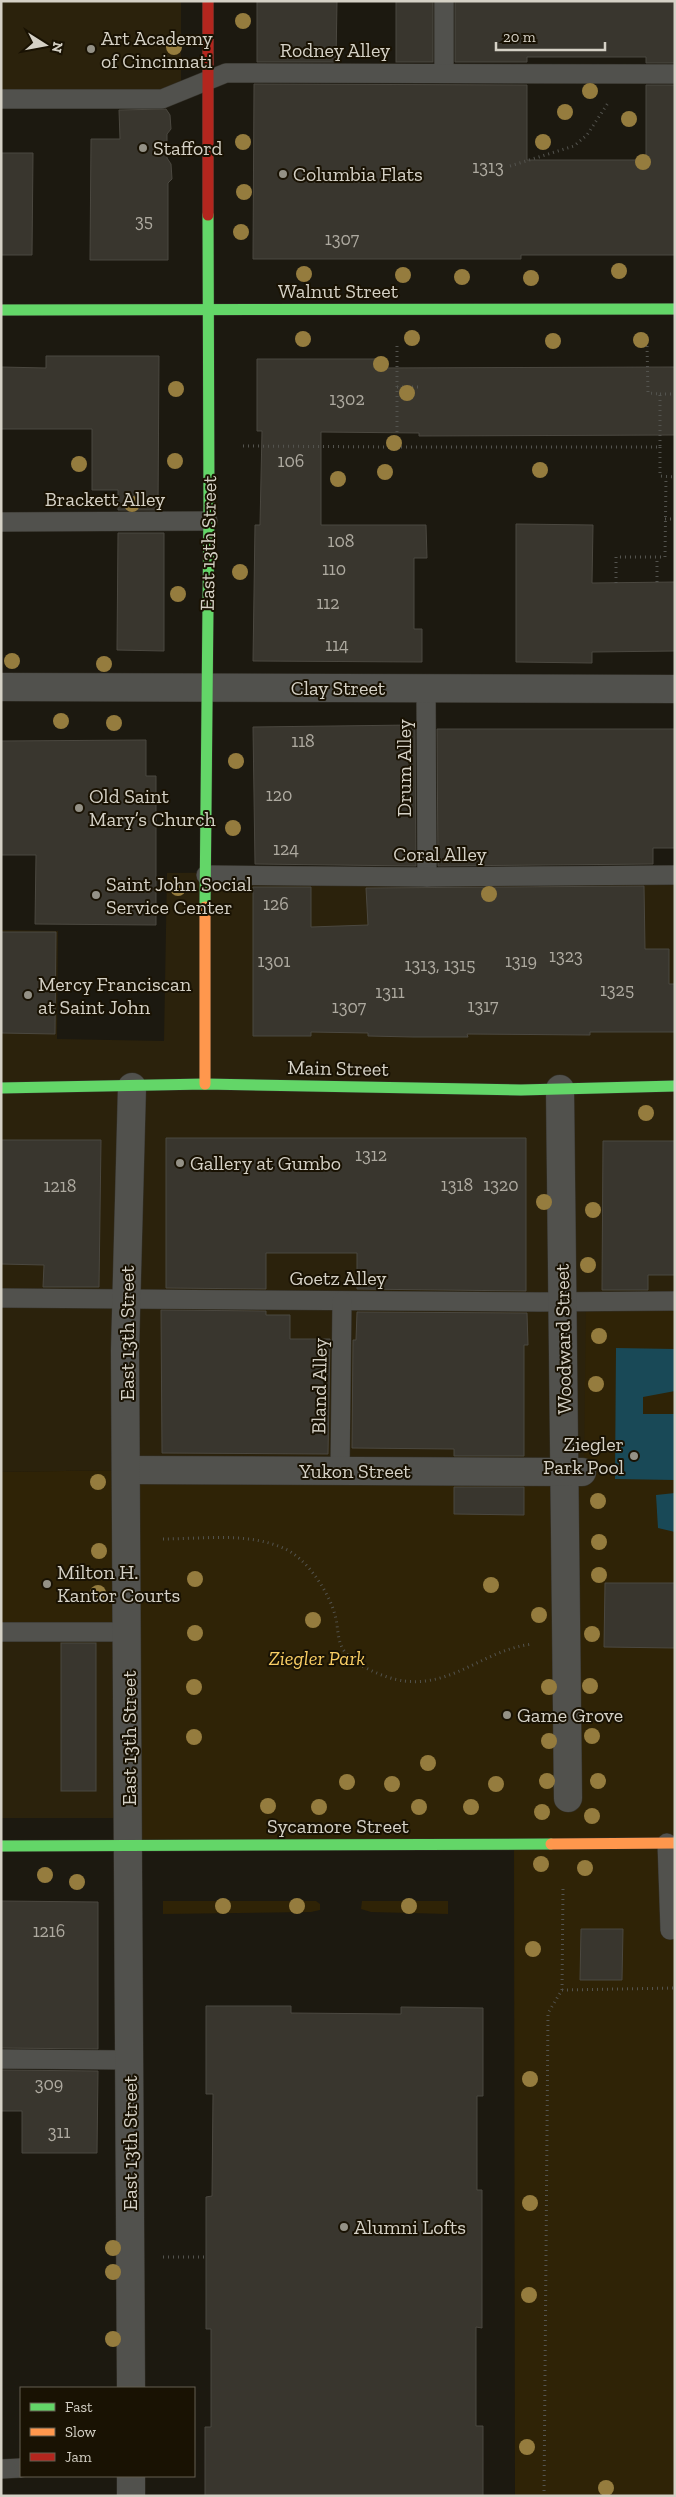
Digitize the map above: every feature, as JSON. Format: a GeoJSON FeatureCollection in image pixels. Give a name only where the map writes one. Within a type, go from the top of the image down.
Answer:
{"type":"FeatureCollection","features":[{"type":"Feature","properties":{"kind":"street","name":"East 13th Street"},"geometry":{"type":"LineString","coordinates":[[205,1084],[209,311],[208,1]]}},
{"type":"Feature","properties":{"kind":"street","name":"Walnut Street"},"geometry":{"type":"LineString","coordinates":[[1,310],[675,309]]}},
{"type":"Feature","properties":{"kind":"street","name":"Clay Street"},"geometry":{"type":"LineString","coordinates":[[1,687],[675,689]]}},
{"type":"Feature","properties":{"kind":"street","name":"Main Street"},"geometry":{"type":"LineString","coordinates":[[1,1088],[132,1087],[205,1084],[560,1089],[675,1086]]}},
{"type":"Feature","properties":{"kind":"street","name":"East 13th Street"},"geometry":{"type":"LineString","coordinates":[[131,2387],[126,1299],[132,1087]]}},
{"type":"Feature","properties":{"kind":"street","name":"Woodward Street"},"geometry":{"type":"LineString","coordinates":[[560,1089],[562,1302],[574,1472],[566,1650],[568,1798]]}},
{"type":"Feature","properties":{"kind":"street","name":"Yukon Street"},"geometry":{"type":"LineString","coordinates":[[127,1470],[574,1472]]}},
{"type":"Feature","properties":{"kind":"street","name":"Sycamore Street"},"geometry":{"type":"LineString","coordinates":[[1,1846],[671,1843]]}},
{"type":"Feature","properties":{"kind":"street"},"geometry":{"type":"LineString","coordinates":[[131,2477],[132,2496]]}},
{"type":"Feature","properties":{"kind":"lane"},"geometry":{"type":"LineString","coordinates":[[444,1],[444,72]]}},
{"type":"Feature","properties":{"kind":"lane","name":"Rodney Alley"},"geometry":{"type":"LineString","coordinates":[[1,99],[162,99],[226,73],[614,72],[675,74]]}},
{"type":"Feature","properties":{"kind":"lane","name":"Brackett Alley"},"geometry":{"type":"LineString","coordinates":[[1,522],[208,521]]}},
{"type":"Feature","properties":{"kind":"lane","name":"Drum Alley"},"geometry":{"type":"LineString","coordinates":[[426,688],[427,877]]}},
{"type":"Feature","properties":{"kind":"lane","name":"Coral Alley"},"geometry":{"type":"LineString","coordinates":[[206,875],[427,877],[675,875]]}},
{"type":"Feature","properties":{"kind":"lane","name":"Goetz Alley"},"geometry":{"type":"LineString","coordinates":[[1,1298],[562,1302],[675,1301]]}},
{"type":"Feature","properties":{"kind":"lane","name":"Bland Alley"},"geometry":{"type":"LineString","coordinates":[[340,1471],[342,1301]]}},
{"type":"Feature","properties":{"kind":"lane"},"geometry":{"type":"LineString","coordinates":[[1,1632],[129,1632]]}},
{"type":"Feature","properties":{"kind":"lane"},"geometry":{"type":"LineString","coordinates":[[670,1930],[671,1843]]}},
{"type":"Feature","properties":{"kind":"lane"},"geometry":{"type":"LineString","coordinates":[[1,2060],[129,2060]]}},
{"type":"Feature","properties":{"kind":"lane"},"geometry":{"type":"LineString","coordinates":[[1,2468],[20,2468]]}},
{"type":"Feature","properties":{"kind":"path"},"geometry":{"type":"LineString","coordinates":[[510,166],[574,146],[587,135],[608,106],[614,72]]}},
{"type":"Feature","properties":{"kind":"path"},"geometry":{"type":"LineString","coordinates":[[648,345],[648,393],[671,394]]}},
{"type":"Feature","properties":{"kind":"path"},"geometry":{"type":"LineString","coordinates":[[397,346],[397,447]]}},
{"type":"Feature","properties":{"kind":"path"},"geometry":{"type":"LineString","coordinates":[[397,387],[419,387]]}},
{"type":"Feature","properties":{"kind":"path"},"geometry":{"type":"LineString","coordinates":[[660,394],[660,476],[675,477]]}},
{"type":"Feature","properties":{"kind":"path"},"geometry":{"type":"LineString","coordinates":[[244,446],[660,447]]}},
{"type":"Feature","properties":{"kind":"path"},"geometry":{"type":"LineString","coordinates":[[616,582],[616,557],[665,557],[666,477]]}},
{"type":"Feature","properties":{"kind":"path"},"geometry":{"type":"LineString","coordinates":[[665,519],[675,519]]}},
{"type":"Feature","properties":{"kind":"path"},"geometry":{"type":"LineString","coordinates":[[657,557],[657,582]]}},
{"type":"Feature","properties":{"kind":"path"},"geometry":{"type":"LineString","coordinates":[[163,1539],[246,1539],[285,1548],[301,1561],[328,1594],[336,1616],[341,1646],[367,1669],[384,1676],[404,1681],[425,1682],[443,1678],[466,1669],[490,1655],[515,1646],[536,1644],[566,1650]]}},
{"type":"Feature","properties":{"kind":"path"},"geometry":{"type":"LineString","coordinates":[[544,2496],[548,2014],[562,1990],[563,1888]]}},
{"type":"Feature","properties":{"kind":"path"},"geometry":{"type":"LineString","coordinates":[[562,1990],[675,1988]]}},
{"type":"Feature","properties":{"kind":"path"},"geometry":{"type":"LineString","coordinates":[[159,2257],[206,2257]]}},
{"type":"Feature","properties":{"kind":"shaded area","name":"Art Academy of Cincinnati"},"geometry":{"type":"Polygon","coordinates":[[[1,1],[181,1],[181,97],[1,96],[1,1]]]}},
{"type":"Feature","properties":{"kind":"shaded area"},"geometry":{"type":"Polygon","coordinates":[[[675,869],[675,1301],[584,1472],[127,1470],[1,1472],[1,930],[58,931],[57,1039],[164,1041],[167,873],[675,869]]]}},
{"type":"Feature","properties":{"kind":"shaded area"},"geometry":{"type":"Polygon","coordinates":[[[1,1622],[118,1623],[118,1818],[1,1818],[1,1622]]]}},
{"type":"Feature","properties":{"kind":"green space","name":"Ziegler Park"},"geometry":{"type":"Polygon","coordinates":[[[675,1301],[675,2496],[515,2496],[514,1844],[128,1846],[117,1623],[1,1622],[1,1472],[127,1470],[584,1472],[586,1302],[675,1301]]]}},
{"type":"Feature","properties":{"kind":"green space"},"geometry":{"type":"Polygon","coordinates":[[[163,1901],[316,1901],[320,1904],[320,1910],[311,1912],[163,1914],[163,1901]]]}},
{"type":"Feature","properties":{"kind":"green space"},"geometry":{"type":"Polygon","coordinates":[[[362,1901],[448,1901],[448,1914],[371,1912],[361,1909],[362,1901]]]}},
{"type":"Feature","properties":{"kind":"water"},"geometry":{"type":"Polygon","coordinates":[[[616,1348],[675,1349],[675,1391],[643,1397],[643,1414],[675,1414],[675,1480],[615,1479],[616,1348]]]}},
{"type":"Feature","properties":{"kind":"water"},"geometry":{"type":"Polygon","coordinates":[[[675,1493],[675,1532],[658,1528],[656,1495],[675,1493]]]}},
{"type":"Feature","properties":{"kind":"building"},"geometry":{"type":"Polygon","coordinates":[[[257,1],[337,1],[336,62],[257,62],[257,1]]]}},
{"type":"Feature","properties":{"kind":"building"},"geometry":{"type":"Polygon","coordinates":[[[396,1],[433,1],[433,62],[396,62],[396,1]]]}},
{"type":"Feature","properties":{"kind":"building"},"geometry":{"type":"Polygon","coordinates":[[[455,1],[675,1],[675,63],[646,63],[646,57],[527,57],[527,62],[455,62],[455,1]]]}},
{"type":"Feature","properties":{"kind":"building"},"geometry":{"type":"Polygon","coordinates":[[[254,84],[527,85],[527,160],[646,160],[646,85],[675,85],[675,255],[521,255],[521,259],[253,259],[254,84]]]}},
{"type":"Feature","properties":{"kind":"building"},"geometry":{"type":"Polygon","coordinates":[[[166,109],[170,115],[171,129],[167,134],[167,158],[171,164],[172,179],[168,183],[168,260],[90,260],[91,139],[120,139],[119,110],[166,109]]]}},
{"type":"Feature","properties":{"kind":"building"},"geometry":{"type":"Polygon","coordinates":[[[1,153],[33,153],[32,255],[1,255],[1,153]]]}},
{"type":"Feature","properties":{"kind":"building"},"geometry":{"type":"Polygon","coordinates":[[[46,356],[159,356],[158,510],[118,510],[118,490],[92,490],[92,429],[1,429],[1,367],[46,368],[46,356]]]}},
{"type":"Feature","properties":{"kind":"building"},"geometry":{"type":"Polygon","coordinates":[[[257,359],[375,359],[374,368],[675,367],[675,435],[419,436],[419,433],[321,432],[321,525],[426,525],[427,558],[414,558],[414,629],[422,629],[422,662],[253,661],[255,525],[260,525],[262,431],[257,431],[257,359]]]}},
{"type":"Feature","properties":{"kind":"building"},"geometry":{"type":"Polygon","coordinates":[[[516,524],[593,525],[592,583],[675,582],[675,651],[592,652],[592,663],[516,662],[516,524]]]}},
{"type":"Feature","properties":{"kind":"building"},"geometry":{"type":"Polygon","coordinates":[[[118,533],[164,533],[164,651],[117,650],[118,533]]]}},
{"type":"Feature","properties":{"kind":"building"},"geometry":{"type":"Polygon","coordinates":[[[412,725],[412,729],[415,729],[416,866],[255,864],[253,727],[412,725]]]}},
{"type":"Feature","properties":{"kind":"building"},"geometry":{"type":"Polygon","coordinates":[[[437,729],[675,729],[675,848],[653,848],[653,864],[438,866],[437,729]]]}},
{"type":"Feature","properties":{"kind":"building","name":"Old Saint Mary’s Church"},"geometry":{"type":"Polygon","coordinates":[[[146,740],[146,776],[156,776],[156,925],[35,924],[36,855],[1,855],[1,741],[146,740]]]}},
{"type":"Feature","properties":{"kind":"building"},"geometry":{"type":"Polygon","coordinates":[[[644,886],[645,949],[669,949],[669,984],[675,984],[675,1032],[590,1032],[590,1035],[467,1034],[468,1037],[413,1037],[368,1036],[368,1033],[311,1032],[311,1036],[253,1036],[253,887],[311,887],[311,927],[368,925],[366,888],[644,886]]]}},
{"type":"Feature","properties":{"kind":"building","name":"Mercy Franciscan at Saint John"},"geometry":{"type":"Polygon","coordinates":[[[1,932],[56,932],[55,1034],[1,1033],[1,932]]]}},
{"type":"Feature","properties":{"kind":"building"},"geometry":{"type":"Polygon","coordinates":[[[166,1138],[526,1138],[526,1291],[357,1289],[357,1253],[266,1253],[266,1289],[166,1288],[166,1138]]]}},
{"type":"Feature","properties":{"kind":"building"},"geometry":{"type":"Polygon","coordinates":[[[1,1140],[101,1140],[99,1287],[43,1287],[44,1265],[1,1264],[1,1140]]]}},
{"type":"Feature","properties":{"kind":"building"},"geometry":{"type":"Polygon","coordinates":[[[603,1141],[675,1141],[675,1275],[648,1275],[648,1290],[602,1290],[603,1141]]]}},
{"type":"Feature","properties":{"kind":"building"},"geometry":{"type":"Polygon","coordinates":[[[161,1310],[266,1311],[266,1315],[290,1315],[290,1339],[330,1339],[328,1454],[162,1453],[161,1310]]]}},
{"type":"Feature","properties":{"kind":"building"},"geometry":{"type":"Polygon","coordinates":[[[357,1312],[527,1313],[528,1345],[524,1345],[524,1456],[454,1456],[454,1449],[352,1448],[353,1340],[356,1340],[357,1312]]]}},
{"type":"Feature","properties":{"kind":"building"},"geometry":{"type":"Polygon","coordinates":[[[454,1487],[524,1487],[524,1515],[454,1514],[454,1487]]]}},
{"type":"Feature","properties":{"kind":"building"},"geometry":{"type":"Polygon","coordinates":[[[605,1583],[675,1583],[675,1648],[604,1647],[605,1583]]]}},
{"type":"Feature","properties":{"kind":"building"},"geometry":{"type":"Polygon","coordinates":[[[61,1643],[96,1643],[96,1791],[61,1791],[61,1643]]]}},
{"type":"Feature","properties":{"kind":"building"},"geometry":{"type":"Polygon","coordinates":[[[1,1901],[98,1902],[98,2049],[1,2048],[1,1901]]]}},
{"type":"Feature","properties":{"kind":"building"},"geometry":{"type":"Polygon","coordinates":[[[581,1929],[623,1929],[622,1980],[580,1980],[581,1929]]]}},
{"type":"Feature","properties":{"kind":"building","name":"Alumni Lofts"},"geometry":{"type":"Polygon","coordinates":[[[206,2006],[291,2006],[291,2013],[401,2014],[401,2007],[483,2008],[483,2096],[477,2096],[477,2190],[482,2190],[482,2328],[476,2327],[476,2426],[483,2426],[483,2496],[205,2496],[205,2427],[211,2427],[211,2329],[206,2329],[206,2197],[212,2196],[213,2094],[206,2094],[206,2006]]]}},
{"type":"Feature","properties":{"kind":"building"},"geometry":{"type":"Polygon","coordinates":[[[1,2070],[98,2071],[97,2153],[22,2153],[22,2111],[1,2111],[1,2070]]]}},
{"type":"Feature","properties":{"kind":"traffic: fast"},"geometry":{"type":"LineString","coordinates":[[205,907],[209,506],[208,215]]}},
{"type":"Feature","properties":{"kind":"traffic: fast"},"geometry":{"type":"LineString","coordinates":[[1,310],[675,309]]}},
{"type":"Feature","properties":{"kind":"traffic: fast"},"geometry":{"type":"LineString","coordinates":[[1,1088],[205,1084],[521,1090],[675,1086]]}},
{"type":"Feature","properties":{"kind":"traffic: fast"},"geometry":{"type":"LineString","coordinates":[[1,1846],[551,1844]]}},
{"type":"Feature","properties":{"kind":"traffic: slow"},"geometry":{"type":"LineString","coordinates":[[205,907],[205,1084]]}},
{"type":"Feature","properties":{"kind":"traffic: slow"},"geometry":{"type":"LineString","coordinates":[[551,1844],[675,1843]]}},
{"type":"Feature","properties":{"kind":"traffic: jam"},"geometry":{"type":"LineString","coordinates":[[208,1],[208,215]]}},
{"type":"Feature","properties":{"kind":"place","name":"Art Academy of Cincinnati"},"geometry":{"type":"Point","coordinates":[91,49]}},
{"type":"Feature","properties":{"kind":"place","name":"Stafford"},"geometry":{"type":"Point","coordinates":[143,148]}},
{"type":"Feature","properties":{"kind":"place","name":"Columbia Flats"},"geometry":{"type":"Point","coordinates":[283,174]}},
{"type":"Feature","properties":{"kind":"place","name":"Old Saint Mary’s Church"},"geometry":{"type":"Point","coordinates":[79,808]}},
{"type":"Feature","properties":{"kind":"place","name":"Saint John Social Service Center"},"geometry":{"type":"Point","coordinates":[96,895]}},
{"type":"Feature","properties":{"kind":"place","name":"Mercy Franciscan at Saint John"},"geometry":{"type":"Point","coordinates":[28,995]}},
{"type":"Feature","properties":{"kind":"place","name":"Gallery at Gumbo"},"geometry":{"type":"Point","coordinates":[180,1163]}},
{"type":"Feature","properties":{"kind":"place","name":"Ziegler Park Pool"},"geometry":{"type":"Point","coordinates":[634,1456]}},
{"type":"Feature","properties":{"kind":"place","name":"Milton H. Kantor Courts"},"geometry":{"type":"Point","coordinates":[47,1584]}},
{"type":"Feature","properties":{"kind":"place","name":"Game Grove"},"geometry":{"type":"Point","coordinates":[507,1715]}},
{"type":"Feature","properties":{"kind":"place","name":"Alumni Lofts"},"geometry":{"type":"Point","coordinates":[344,2227]}}]}
